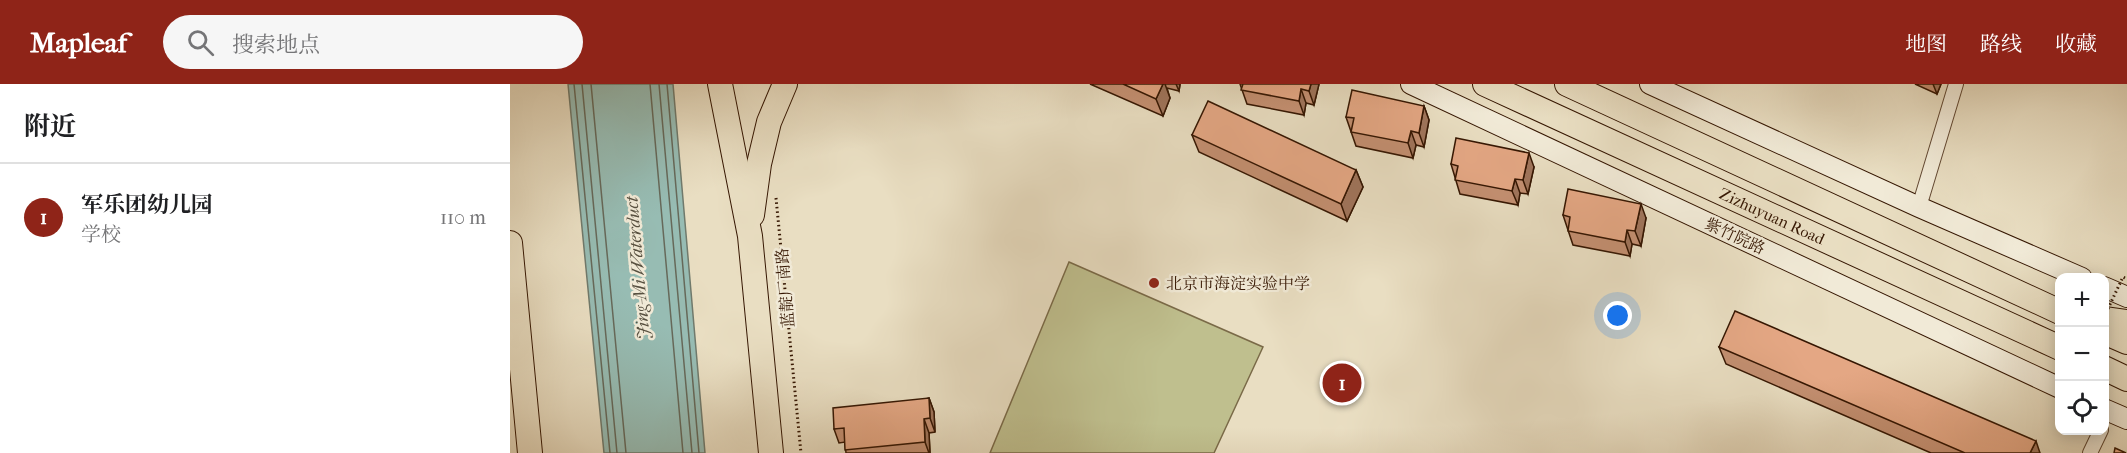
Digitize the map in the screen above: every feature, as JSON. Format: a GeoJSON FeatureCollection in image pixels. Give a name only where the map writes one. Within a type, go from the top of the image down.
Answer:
{"type":"FeatureCollection","features":[{"type":"Feature","properties":{"kind":"highway"},"geometry":{"type":"LineString","coordinates":[[720,84],[750,236],[771,453]]}},
{"type":"Feature","properties":{"kind":"highway"},"geometry":{"type":"LineString","coordinates":[[750,236],[759,164],[767,132],[785,84]]}},
{"type":"Feature","properties":{"kind":"highway","name":"Zizhuyuan Road"},"geometry":{"type":"LineString","coordinates":[[1485,84],[2055,346]]}},
{"type":"Feature","properties":{"kind":"highway","name":"Zizhuyuan Road"},"geometry":{"type":"LineString","coordinates":[[1567,84],[2055,310]]}},
{"type":"Feature","properties":{"kind":"highway"},"geometry":{"type":"LineString","coordinates":[[510,245],[530,453]]}},
{"type":"Feature","properties":{"kind":"highway"},"geometry":{"type":"LineString","coordinates":[[2109,319],[2127,322]]}},
{"type":"Feature","properties":{"kind":"highway"},"geometry":{"type":"LineString","coordinates":[[2109,334],[2127,342]]}},
{"type":"Feature","properties":{"kind":"highway"},"geometry":{"type":"LineString","coordinates":[[2109,370],[2127,378]]}},
{"type":"Feature","properties":{"kind":"street","name":"紫竹院路"},"geometry":{"type":"LineString","coordinates":[[1411,84],[2055,386]]}},
{"type":"Feature","properties":{"kind":"street"},"geometry":{"type":"LineString","coordinates":[[1650,84],[1919,207],[2071,273]]}},
{"type":"Feature","properties":{"kind":"street"},"geometry":{"type":"LineString","coordinates":[[1919,207],[1956,84]]}},
{"type":"Feature","properties":{"kind":"street"},"geometry":{"type":"LineString","coordinates":[[2109,289],[2127,297]]}},
{"type":"Feature","properties":{"kind":"street"},"geometry":{"type":"LineString","coordinates":[[2090,453],[2099,435]]}},
{"type":"Feature","properties":{"kind":"path","name":"蓝靛厂南路"},"geometry":{"type":"LineString","coordinates":[[776,193],[801,453]]}},
{"type":"Feature","properties":{"kind":"path"},"geometry":{"type":"LineString","coordinates":[[2109,307],[2123,277],[2127,279]]}},
{"type":"Feature","properties":{"kind":"green space"},"geometry":{"type":"Polygon","coordinates":[[[1069,262],[1263,347],[1214,453],[990,453],[1069,262]]]}},
{"type":"Feature","properties":{"kind":"water","name":"Jing-Mi Waterduct"},"geometry":{"type":"Polygon","coordinates":[[[568,84],[673,84],[705,453],[604,453],[568,84]]]}},
{"type":"Feature","properties":{"kind":"building"},"geometry":{"type":"Polygon","coordinates":[[[1123,84],[1163,84],[1156,99],[1123,84]]]}},
{"type":"Feature","properties":{"kind":"building"},"geometry":{"type":"Polygon","coordinates":[[[1243,84],[1311,84],[1309,91],[1301,89],[1299,101],[1241,90],[1243,84]]]}},
{"type":"Feature","properties":{"kind":"building"},"geometry":{"type":"Polygon","coordinates":[[[1352,90],[1424,106],[1419,133],[1411,131],[1408,143],[1351,132],[1354,118],[1346,117],[1352,90]]]}},
{"type":"Feature","properties":{"kind":"building"},"geometry":{"type":"Polygon","coordinates":[[[1208,101],[1356,170],[1341,204],[1192,135],[1208,101]]]}},
{"type":"Feature","properties":{"kind":"building"},"geometry":{"type":"Polygon","coordinates":[[[1456,138],[1529,153],[1523,180],[1515,179],[1512,191],[1455,180],[1458,166],[1451,164],[1456,138]]]}},
{"type":"Feature","properties":{"kind":"building"},"geometry":{"type":"Polygon","coordinates":[[[1568,189],[1641,204],[1635,231],[1627,230],[1625,242],[1568,231],[1570,217],[1563,215],[1568,189]]]}},
{"type":"Feature","properties":{"kind":"building"},"geometry":{"type":"Polygon","coordinates":[[[1735,311],[2036,441],[2030,453],[1965,453],[1719,347],[1735,311]]]}},
{"type":"Feature","properties":{"kind":"building"},"geometry":{"type":"Polygon","coordinates":[[[929,398],[930,418],[924,419],[925,442],[845,450],[844,428],[834,429],[833,408],[929,398]]]}},
{"type":"Feature","properties":{"kind":"building"},"geometry":{"type":"Polygon","coordinates":[[[2115,448],[2126,453],[2114,453],[2115,448]]]}},
{"type":"Feature","properties":{"kind":"place","name":"北京市海淀实验中学"},"geometry":{"type":"Point","coordinates":[1154,283]}},
{"type":"Feature","properties":{"kind":"place","name":"军乐团幼儿园"},"geometry":{"type":"Point","coordinates":[1342,383]}}]}
